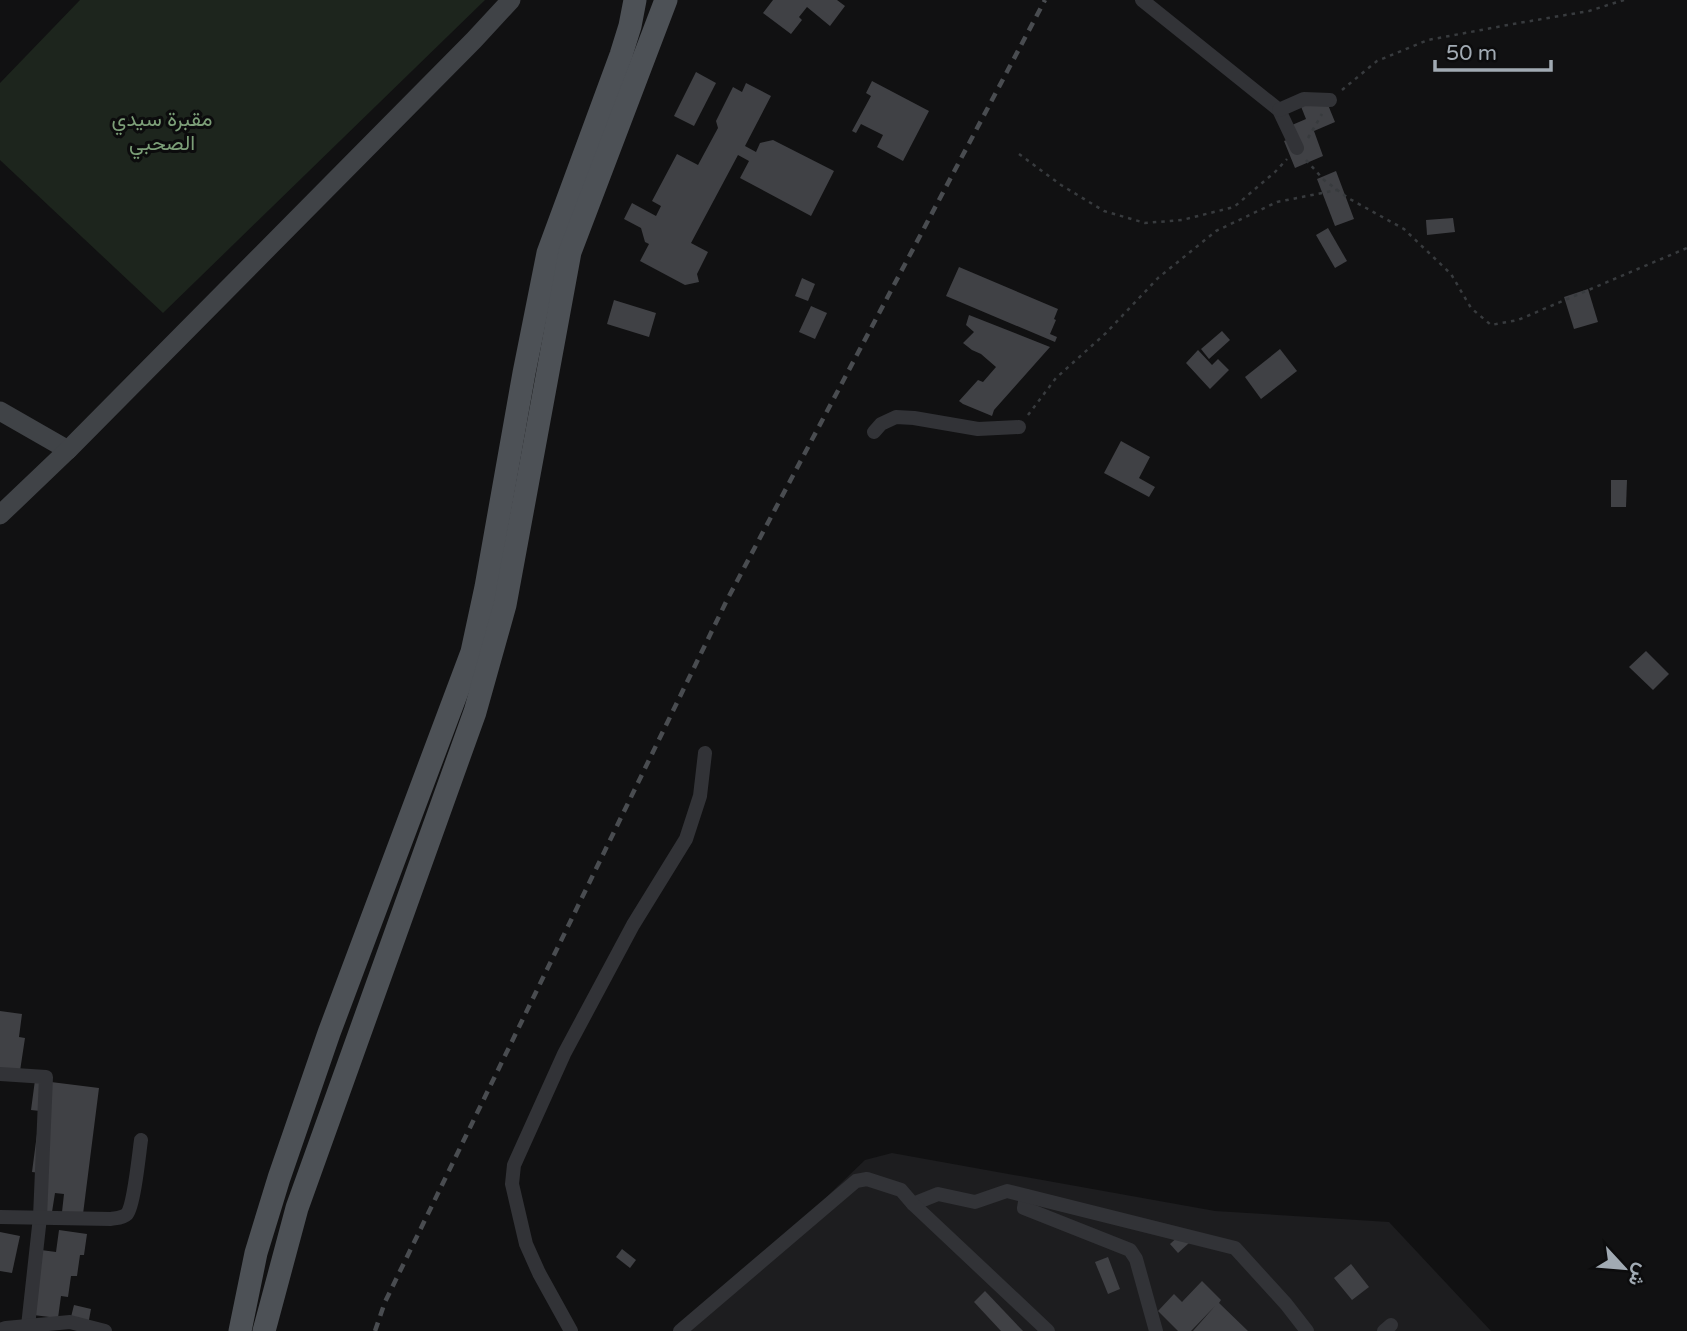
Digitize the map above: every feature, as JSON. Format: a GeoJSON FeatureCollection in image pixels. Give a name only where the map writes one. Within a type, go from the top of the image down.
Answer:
{"type":"FeatureCollection","features":[{"type":"Feature","properties":{"kind":"main road"},"geometry":{"type":"LineString","coordinates":[[0,515],[68,450],[511,0]]}},
{"type":"Feature","properties":{"kind":"main road"},"geometry":{"type":"LineString","coordinates":[[240,1331],[256,1253],[279,1178],[329,1033],[472,652],[548,253],[621,55],[635,0]]}},
{"type":"Feature","properties":{"kind":"main road"},"geometry":{"type":"LineString","coordinates":[[264,1331],[297,1208],[475,712],[505,605],[570,252],[666,0]]}},
{"type":"Feature","properties":{"kind":"main road"},"geometry":{"type":"LineString","coordinates":[[0,411],[68,450]]}},
{"type":"Feature","properties":{"kind":"street"},"geometry":{"type":"LineString","coordinates":[[1142,0],[1279,110],[1299,149]]}},
{"type":"Feature","properties":{"kind":"street"},"geometry":{"type":"LineString","coordinates":[[1279,110],[1304,99],[1330,100]]}},
{"type":"Feature","properties":{"kind":"street"},"geometry":{"type":"LineString","coordinates":[[874,432],[881,424],[896,418],[914,418],[978,429],[1019,427]]}},
{"type":"Feature","properties":{"kind":"street"},"geometry":{"type":"LineString","coordinates":[[571,1331],[526,1244],[512,1184],[514,1165],[570,1042],[633,925],[686,839],[700,796],[705,753]]}},
{"type":"Feature","properties":{"kind":"street"},"geometry":{"type":"LineString","coordinates":[[0,1074],[46,1077],[40,1217],[27,1328]]}},
{"type":"Feature","properties":{"kind":"street"},"geometry":{"type":"LineString","coordinates":[[0,1217],[111,1219],[125,1216],[132,1200],[141,1140]]}},
{"type":"Feature","properties":{"kind":"street"},"geometry":{"type":"LineString","coordinates":[[680,1331],[856,1181],[867,1179],[901,1190],[1048,1331]]}},
{"type":"Feature","properties":{"kind":"street"},"geometry":{"type":"LineString","coordinates":[[913,1204],[938,1194],[975,1202],[1007,1191],[1235,1248],[1307,1331]]}},
{"type":"Feature","properties":{"kind":"street"},"geometry":{"type":"LineString","coordinates":[[1026,1196],[1024,1208],[1130,1250],[1136,1259],[1156,1331]]}},
{"type":"Feature","properties":{"kind":"street"},"geometry":{"type":"LineString","coordinates":[[0,1330],[69,1326],[105,1331]]}},
{"type":"Feature","properties":{"kind":"path"},"geometry":{"type":"LineString","coordinates":[[1019,154],[1061,185],[1104,211],[1144,223],[1182,220],[1234,207],[1299,149],[1330,100],[1377,61],[1428,40],[1589,11],[1624,0]]}},
{"type":"Feature","properties":{"kind":"path"},"geometry":{"type":"LineString","coordinates":[[1299,149],[1324,180],[1337,190],[1404,229],[1451,274],[1471,308],[1491,325],[1518,320],[1687,248]]}},
{"type":"Feature","properties":{"kind":"path"},"geometry":{"type":"LineString","coordinates":[[1019,427],[1056,378],[1106,333],[1158,278],[1216,231],[1277,202],[1337,190]]}},
{"type":"Feature","properties":{"kind":"shaded area"},"geometry":{"type":"Polygon","coordinates":[[[892,1153],[1215,1211],[1389,1222],[1491,1331],[687,1331],[865,1160],[892,1153]]]}},
{"type":"Feature","properties":{"kind":"green space","name":"مقبرة سيدي الصحبي"},"geometry":{"type":"Polygon","coordinates":[[[80,0],[485,0],[163,313],[0,160],[0,83],[80,0]]]}},
{"type":"Feature","properties":{"kind":"building"},"geometry":{"type":"Polygon","coordinates":[[[773,0],[837,0],[845,6],[830,26],[807,7],[799,17],[802,20],[791,34],[763,13],[773,0]]]}},
{"type":"Feature","properties":{"kind":"building"},"geometry":{"type":"Polygon","coordinates":[[[696,72],[716,83],[694,126],[674,116],[696,72]]]}},
{"type":"Feature","properties":{"kind":"building"},"geometry":{"type":"Polygon","coordinates":[[[872,81],[929,111],[903,161],[877,147],[883,135],[861,124],[856,133],[852,131],[871,96],[866,93],[872,81]]]}},
{"type":"Feature","properties":{"kind":"building"},"geometry":{"type":"Polygon","coordinates":[[[746,83],[771,96],[745,146],[756,152],[760,143],[773,140],[834,171],[811,216],[740,178],[749,161],[738,155],[691,243],[708,252],[697,274],[699,282],[685,285],[640,261],[649,244],[645,242],[641,228],[624,219],[632,203],[656,216],[661,206],[652,201],[677,154],[698,165],[718,128],[716,121],[733,87],[742,92],[746,83]]]}},
{"type":"Feature","properties":{"kind":"building"},"geometry":{"type":"Polygon","coordinates":[[[1324,95],[1335,122],[1314,131],[1323,156],[1295,168],[1284,141],[1297,136],[1292,125],[1306,119],[1300,104],[1324,95]]]}},
{"type":"Feature","properties":{"kind":"building"},"geometry":{"type":"Polygon","coordinates":[[[1336,171],[1354,219],[1335,226],[1317,179],[1336,171]]]}},
{"type":"Feature","properties":{"kind":"building"},"geometry":{"type":"Polygon","coordinates":[[[1453,218],[1455,232],[1427,235],[1426,220],[1453,218]]]}},
{"type":"Feature","properties":{"kind":"building"},"geometry":{"type":"Polygon","coordinates":[[[1328,228],[1347,261],[1335,268],[1316,235],[1328,228]]]}},
{"type":"Feature","properties":{"kind":"building"},"geometry":{"type":"Polygon","coordinates":[[[959,267],[1058,309],[1050,334],[1057,337],[1055,342],[946,296],[959,267]]]}},
{"type":"Feature","properties":{"kind":"building"},"geometry":{"type":"Polygon","coordinates":[[[802,278],[815,284],[808,301],[795,296],[802,278]]]}},
{"type":"Feature","properties":{"kind":"building"},"geometry":{"type":"Polygon","coordinates":[[[1588,289],[1598,322],[1574,329],[1564,297],[1588,289]]]}},
{"type":"Feature","properties":{"kind":"building"},"geometry":{"type":"Polygon","coordinates":[[[614,300],[656,313],[649,337],[607,324],[614,300]]]}},
{"type":"Feature","properties":{"kind":"building"},"geometry":{"type":"Polygon","coordinates":[[[811,306],[827,313],[815,339],[799,332],[811,306]]]}},
{"type":"Feature","properties":{"kind":"building"},"geometry":{"type":"Polygon","coordinates":[[[969,315],[1050,347],[994,410],[992,416],[959,401],[978,380],[983,382],[996,367],[963,343],[974,332],[966,325],[969,315]]]}},
{"type":"Feature","properties":{"kind":"building"},"geometry":{"type":"Polygon","coordinates":[[[1222,331],[1230,340],[1209,359],[1201,349],[1222,331]]]}},
{"type":"Feature","properties":{"kind":"building"},"geometry":{"type":"Polygon","coordinates":[[[1280,349],[1297,371],[1261,399],[1245,377],[1280,349]]]}},
{"type":"Feature","properties":{"kind":"building"},"geometry":{"type":"Polygon","coordinates":[[[1198,350],[1212,365],[1218,359],[1229,370],[1210,389],[1186,363],[1198,350]]]}},
{"type":"Feature","properties":{"kind":"building"},"geometry":{"type":"Polygon","coordinates":[[[1121,441],[1150,457],[1139,478],[1155,487],[1149,497],[1104,473],[1121,441]]]}},
{"type":"Feature","properties":{"kind":"building"},"geometry":{"type":"Polygon","coordinates":[[[1611,480],[1627,480],[1626,507],[1611,507],[1611,480]]]}},
{"type":"Feature","properties":{"kind":"building"},"geometry":{"type":"Polygon","coordinates":[[[1646,651],[1669,674],[1653,690],[1629,667],[1646,651]]]}},
{"type":"Feature","properties":{"kind":"building"},"geometry":{"type":"Polygon","coordinates":[[[0,1011],[22,1014],[19,1037],[25,1038],[20,1071],[0,1068],[0,1011]]]}},
{"type":"Feature","properties":{"kind":"building"},"geometry":{"type":"Polygon","coordinates":[[[35,1080],[99,1088],[83,1214],[62,1212],[64,1194],[55,1193],[52,1212],[35,1210],[40,1173],[32,1172],[40,1111],[31,1110],[35,1080]]]}},
{"type":"Feature","properties":{"kind":"building"},"geometry":{"type":"Polygon","coordinates":[[[59,1230],[87,1234],[84,1255],[80,1255],[77,1276],[71,1276],[68,1297],[61,1296],[58,1318],[33,1315],[41,1250],[56,1252],[59,1230]]]}},
{"type":"Feature","properties":{"kind":"building"},"geometry":{"type":"Polygon","coordinates":[[[0,1232],[20,1236],[12,1273],[0,1271],[0,1232]]]}},
{"type":"Feature","properties":{"kind":"building"},"geometry":{"type":"Polygon","coordinates":[[[1181,1234],[1189,1243],[1178,1253],[1170,1244],[1181,1234]]]}},
{"type":"Feature","properties":{"kind":"building"},"geometry":{"type":"Polygon","coordinates":[[[622,1249],[636,1260],[630,1268],[616,1257],[622,1249]]]}},
{"type":"Feature","properties":{"kind":"building"},"geometry":{"type":"Polygon","coordinates":[[[1108,1257],[1120,1289],[1108,1294],[1095,1262],[1108,1257]]]}},
{"type":"Feature","properties":{"kind":"building"},"geometry":{"type":"Polygon","coordinates":[[[1351,1264],[1369,1287],[1352,1300],[1334,1278],[1351,1264]]]}},
{"type":"Feature","properties":{"kind":"building"},"geometry":{"type":"Polygon","coordinates":[[[1202,1281],[1221,1300],[1219,1303],[1248,1331],[1193,1331],[1215,1306],[1191,1331],[1178,1331],[1158,1311],[1174,1294],[1182,1302],[1202,1281]]]}},
{"type":"Feature","properties":{"kind":"building"},"geometry":{"type":"Polygon","coordinates":[[[985,1291],[1023,1331],[1001,1331],[974,1302],[985,1291]]]}},
{"type":"Feature","properties":{"kind":"building"},"geometry":{"type":"Polygon","coordinates":[[[74,1305],[91,1309],[88,1325],[70,1321],[74,1305]]]}},
{"type":"Feature","properties":{"kind":"railway"},"geometry":{"type":"LineString","coordinates":[[375,1331],[385,1302],[727,600],[1045,0]]}}]}
